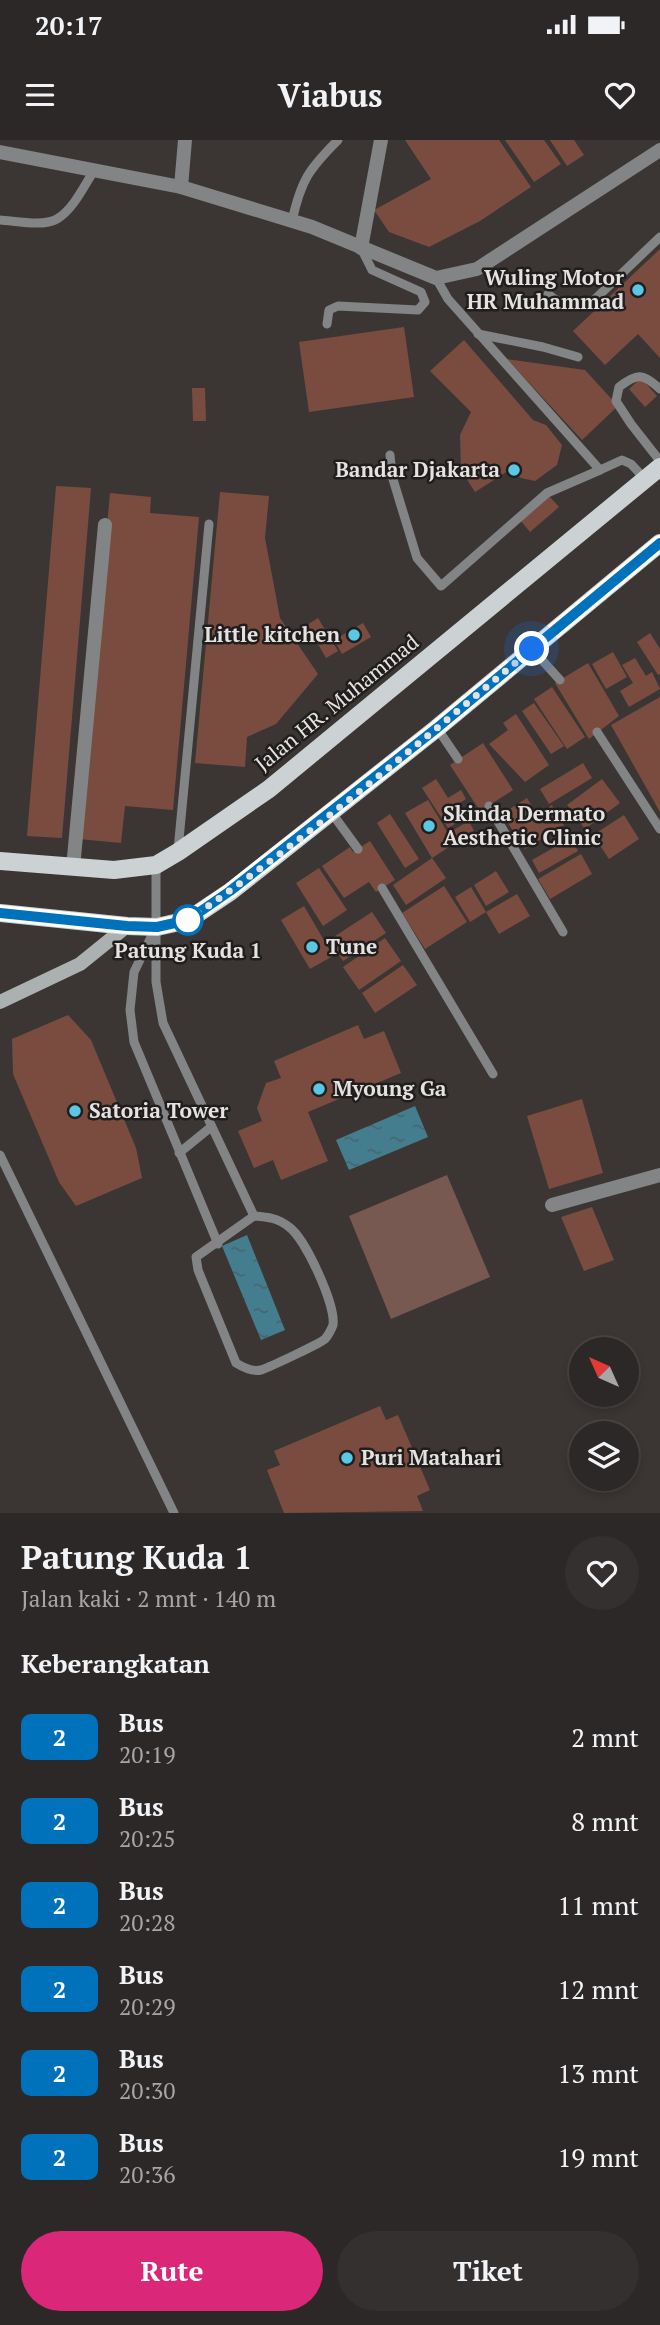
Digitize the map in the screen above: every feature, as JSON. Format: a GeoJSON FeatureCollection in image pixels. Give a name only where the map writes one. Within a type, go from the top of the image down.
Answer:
{"type":"FeatureCollection","features":[{"type":"Feature","properties":{"kind":"main road","name":"Jalan HR. Muhammad"},"geometry":{"type":"LineString","coordinates":[[0,861],[114,870],[156,865],[178,852],[269,789],[660,467]]}},
{"type":"Feature","properties":{"kind":"main road"},"geometry":{"type":"LineString","coordinates":[[0,913],[127,926],[157,927],[188,920],[230,891],[437,728],[660,543]]}},
{"type":"Feature","properties":{"kind":"street"},"geometry":{"type":"LineString","coordinates":[[181,187],[185,140]]}},
{"type":"Feature","properties":{"kind":"street"},"geometry":{"type":"LineString","coordinates":[[361,248],[381,140]]}},
{"type":"Feature","properties":{"kind":"street"},"geometry":{"type":"LineString","coordinates":[[0,152],[181,187],[292,221],[436,278],[477,269],[660,150]]}},
{"type":"Feature","properties":{"kind":"street"},"geometry":{"type":"LineString","coordinates":[[73,868],[105,525]]}},
{"type":"Feature","properties":{"kind":"street"},"geometry":{"type":"LineString","coordinates":[[0,1002],[80,964],[127,926]]}},
{"type":"Feature","properties":{"kind":"street"},"geometry":{"type":"LineString","coordinates":[[552,1205],[660,1175]]}},
{"type":"Feature","properties":{"kind":"lane"},"geometry":{"type":"LineString","coordinates":[[292,221],[305,176],[338,140]]}},
{"type":"Feature","properties":{"kind":"lane"},"geometry":{"type":"LineString","coordinates":[[0,220],[46,222],[57,219],[70,206],[95,169]]}},
{"type":"Feature","properties":{"kind":"lane"},"geometry":{"type":"LineString","coordinates":[[548,293],[560,304],[579,309],[592,302],[660,237]]}},
{"type":"Feature","properties":{"kind":"lane"},"geometry":{"type":"LineString","coordinates":[[327,324],[329,310],[338,306],[418,310],[425,302],[421,292],[372,270],[361,248]]}},
{"type":"Feature","properties":{"kind":"lane"},"geometry":{"type":"LineString","coordinates":[[436,278],[449,299],[478,334],[600,470]]}},
{"type":"Feature","properties":{"kind":"lane"},"geometry":{"type":"LineString","coordinates":[[478,334],[578,356]]}},
{"type":"Feature","properties":{"kind":"lane"},"geometry":{"type":"LineString","coordinates":[[660,389],[645,377],[636,376],[619,387],[616,401],[660,461]]}},
{"type":"Feature","properties":{"kind":"lane"},"geometry":{"type":"LineString","coordinates":[[390,455],[392,476],[417,558],[441,586],[547,492],[622,460],[631,464],[645,479]]}},
{"type":"Feature","properties":{"kind":"lane"},"geometry":{"type":"LineString","coordinates":[[178,852],[209,524]]}},
{"type":"Feature","properties":{"kind":"lane"},"geometry":{"type":"LineString","coordinates":[[532,649],[560,680]]}},
{"type":"Feature","properties":{"kind":"lane"},"geometry":{"type":"LineString","coordinates":[[437,728],[458,760]]}},
{"type":"Feature","properties":{"kind":"lane"},"geometry":{"type":"LineString","coordinates":[[597,732],[660,829]]}},
{"type":"Feature","properties":{"kind":"lane"},"geometry":{"type":"LineString","coordinates":[[489,806],[563,932]]}},
{"type":"Feature","properties":{"kind":"lane"},"geometry":{"type":"LineString","coordinates":[[331,812],[358,849]]}},
{"type":"Feature","properties":{"kind":"lane"},"geometry":{"type":"LineString","coordinates":[[156,865],[156,982],[163,1023],[254,1216]]}},
{"type":"Feature","properties":{"kind":"lane"},"geometry":{"type":"LineString","coordinates":[[382,888],[493,1074]]}},
{"type":"Feature","properties":{"kind":"lane"},"geometry":{"type":"LineString","coordinates":[[157,927],[134,972],[130,1010],[134,1042],[218,1244]]}},
{"type":"Feature","properties":{"kind":"lane"},"geometry":{"type":"LineString","coordinates":[[179,1153],[211,1127]]}},
{"type":"Feature","properties":{"kind":"lane"},"geometry":{"type":"LineString","coordinates":[[0,1155],[174,1513]]}},
{"type":"Feature","properties":{"kind":"lane"},"geometry":{"type":"LineString","coordinates":[[254,1216],[274,1217],[292,1228],[320,1278],[332,1311],[333,1326],[325,1339],[261,1370],[246,1369],[236,1363],[198,1270],[196,1257],[218,1244],[254,1216]]}},
{"type":"Feature","properties":{"kind":"shaded area"},"geometry":{"type":"Polygon","coordinates":[[[447,1175],[490,1277],[391,1319],[349,1216],[447,1175]]]}},
{"type":"Feature","properties":{"kind":"water"},"geometry":{"type":"Polygon","coordinates":[[[415,1106],[428,1137],[349,1170],[336,1140],[415,1106]]]}},
{"type":"Feature","properties":{"kind":"water"},"geometry":{"type":"Polygon","coordinates":[[[247,1235],[285,1330],[261,1340],[222,1246],[247,1235]]]}},
{"type":"Feature","properties":{"kind":"building"},"geometry":{"type":"Polygon","coordinates":[[[405,140],[499,140],[531,187],[480,221],[429,247],[389,232],[374,210],[431,179],[405,140]]]}},
{"type":"Feature","properties":{"kind":"building"},"geometry":{"type":"Polygon","coordinates":[[[505,140],[544,140],[561,164],[534,182],[505,140]]]}},
{"type":"Feature","properties":{"kind":"building"},"geometry":{"type":"Polygon","coordinates":[[[550,140],[574,140],[584,155],[567,166],[550,140]]]}},
{"type":"Feature","properties":{"kind":"building","name":"Wuling Motor HR Muhammad"},"geometry":{"type":"Polygon","coordinates":[[[660,249],[660,358],[638,334],[605,365],[573,331],[660,249]]]}},
{"type":"Feature","properties":{"kind":"building"},"geometry":{"type":"Polygon","coordinates":[[[404,327],[414,397],[309,412],[299,342],[404,327]]]}},
{"type":"Feature","properties":{"kind":"building"},"geometry":{"type":"Polygon","coordinates":[[[464,340],[533,420],[546,425],[562,445],[557,465],[535,481],[508,471],[475,492],[461,470],[460,435],[471,412],[430,371],[464,340]]]}},
{"type":"Feature","properties":{"kind":"building"},"geometry":{"type":"Polygon","coordinates":[[[507,359],[585,370],[618,406],[582,440],[507,359]]]}},
{"type":"Feature","properties":{"kind":"building"},"geometry":{"type":"Polygon","coordinates":[[[641,378],[657,396],[645,407],[629,389],[641,378]]]}},
{"type":"Feature","properties":{"kind":"building"},"geometry":{"type":"Polygon","coordinates":[[[192,388],[205,388],[206,421],[193,421],[192,388]]]}},
{"type":"Feature","properties":{"kind":"building"},"geometry":{"type":"Polygon","coordinates":[[[56,486],[91,488],[62,838],[27,836],[56,486]]]}},
{"type":"Feature","properties":{"kind":"building"},"geometry":{"type":"Polygon","coordinates":[[[220,492],[269,496],[265,538],[280,618],[318,674],[276,724],[247,737],[245,767],[195,763],[220,492]]]}},
{"type":"Feature","properties":{"kind":"building"},"geometry":{"type":"Polygon","coordinates":[[[110,493],[151,497],[150,513],[199,517],[173,810],[125,806],[121,843],[79,839],[110,493]]]}},
{"type":"Feature","properties":{"kind":"building"},"geometry":{"type":"Polygon","coordinates":[[[549,496],[559,507],[530,532],[520,520],[549,496]]]}},
{"type":"Feature","properties":{"kind":"building"},"geometry":{"type":"Polygon","coordinates":[[[318,618],[338,651],[326,658],[307,625],[318,618]]]}},
{"type":"Feature","properties":{"kind":"building"},"geometry":{"type":"Polygon","coordinates":[[[363,623],[371,637],[342,654],[334,640],[363,623]]]}},
{"type":"Feature","properties":{"kind":"building"},"geometry":{"type":"Polygon","coordinates":[[[650,633],[660,649],[658,675],[637,642],[650,633]]]}},
{"type":"Feature","properties":{"kind":"building"},"geometry":{"type":"Polygon","coordinates":[[[613,652],[627,677],[606,689],[592,664],[613,652]]]}},
{"type":"Feature","properties":{"kind":"building"},"geometry":{"type":"Polygon","coordinates":[[[635,658],[646,676],[652,672],[660,689],[629,707],[620,691],[633,683],[622,665],[635,658]]]}},
{"type":"Feature","properties":{"kind":"building"},"geometry":{"type":"Polygon","coordinates":[[[588,663],[619,716],[589,739],[555,683],[588,663]]]}},
{"type":"Feature","properties":{"kind":"building"},"geometry":{"type":"Polygon","coordinates":[[[552,687],[585,737],[567,749],[534,699],[552,687]]]}},
{"type":"Feature","properties":{"kind":"building"},"geometry":{"type":"Polygon","coordinates":[[[660,697],[660,812],[611,725],[660,697]]]}},
{"type":"Feature","properties":{"kind":"building"},"geometry":{"type":"Polygon","coordinates":[[[534,703],[564,746],[551,754],[522,711],[534,703]]]}},
{"type":"Feature","properties":{"kind":"building"},"geometry":{"type":"Polygon","coordinates":[[[516,714],[549,765],[525,782],[489,744],[508,730],[503,723],[516,714]]]}},
{"type":"Feature","properties":{"kind":"building"},"geometry":{"type":"Polygon","coordinates":[[[483,743],[513,790],[480,811],[450,765],[483,743]]]}},
{"type":"Feature","properties":{"kind":"building"},"geometry":{"type":"Polygon","coordinates":[[[583,763],[592,778],[549,804],[540,789],[583,763]]]}},
{"type":"Feature","properties":{"kind":"building"},"geometry":{"type":"Polygon","coordinates":[[[436,779],[448,798],[461,790],[466,799],[454,807],[462,820],[448,828],[422,788],[436,779]]]}},
{"type":"Feature","properties":{"kind":"building"},"geometry":{"type":"Polygon","coordinates":[[[602,779],[620,803],[585,829],[567,805],[602,779]]]}},
{"type":"Feature","properties":{"kind":"building"},"geometry":{"type":"Polygon","coordinates":[[[527,798],[537,815],[552,805],[564,825],[525,849],[502,814],[527,798]]]}},
{"type":"Feature","properties":{"kind":"building","name":"Skinda Dermato Aesthetic Clinic"},"geometry":{"type":"Polygon","coordinates":[[[428,800],[448,833],[469,821],[474,831],[432,858],[405,813],[428,800]]]}},
{"type":"Feature","properties":{"kind":"building"},"geometry":{"type":"Polygon","coordinates":[[[390,814],[419,859],[405,868],[377,823],[390,814]]]}},
{"type":"Feature","properties":{"kind":"building"},"geometry":{"type":"Polygon","coordinates":[[[624,815],[639,839],[609,859],[593,835],[624,815]]]}},
{"type":"Feature","properties":{"kind":"building"},"geometry":{"type":"Polygon","coordinates":[[[571,838],[578,851],[539,873],[532,860],[571,838]]]}},
{"type":"Feature","properties":{"kind":"building"},"geometry":{"type":"Polygon","coordinates":[[[370,841],[395,880],[376,892],[369,882],[344,898],[322,866],[350,847],[353,852],[370,841]]]}},
{"type":"Feature","properties":{"kind":"building"},"geometry":{"type":"Polygon","coordinates":[[[581,854],[592,874],[550,899],[538,879],[581,854]]]}},
{"type":"Feature","properties":{"kind":"building"},"geometry":{"type":"Polygon","coordinates":[[[432,858],[446,878],[406,905],[393,885],[432,858]]]}},
{"type":"Feature","properties":{"kind":"building"},"geometry":{"type":"Polygon","coordinates":[[[319,868],[347,910],[323,926],[296,883],[319,868]]]}},
{"type":"Feature","properties":{"kind":"building"},"geometry":{"type":"Polygon","coordinates":[[[496,871],[509,892],[486,906],[474,885],[496,871]]]}},
{"type":"Feature","properties":{"kind":"building"},"geometry":{"type":"Polygon","coordinates":[[[444,886],[467,922],[425,949],[402,913],[444,886]]]}},
{"type":"Feature","properties":{"kind":"building"},"geometry":{"type":"Polygon","coordinates":[[[471,887],[486,912],[470,922],[455,897],[471,887]]]}},
{"type":"Feature","properties":{"kind":"building"},"geometry":{"type":"Polygon","coordinates":[[[517,894],[530,916],[499,934],[486,912],[517,894]]]}},
{"type":"Feature","properties":{"kind":"building"},"geometry":{"type":"Polygon","coordinates":[[[304,906],[333,956],[310,969],[281,920],[304,906]]]}},
{"type":"Feature","properties":{"kind":"building"},"geometry":{"type":"Polygon","coordinates":[[[372,912],[386,933],[343,961],[329,940],[372,912]]]}},
{"type":"Feature","properties":{"kind":"building"},"geometry":{"type":"Polygon","coordinates":[[[385,938],[401,961],[359,990],[343,967],[385,938]]]}},
{"type":"Feature","properties":{"kind":"building"},"geometry":{"type":"Polygon","coordinates":[[[403,965],[417,985],[375,1013],[362,993],[403,965]]]}},
{"type":"Feature","properties":{"kind":"building","name":"Satoria Tower"},"geometry":{"type":"Polygon","coordinates":[[[68,1015],[91,1040],[136,1148],[142,1178],[76,1206],[59,1182],[13,1074],[12,1039],[68,1015]]]}},
{"type":"Feature","properties":{"kind":"building"},"geometry":{"type":"Polygon","coordinates":[[[358,1025],[364,1039],[384,1031],[401,1073],[308,1112],[328,1161],[281,1180],[273,1160],[254,1168],[238,1131],[262,1121],[257,1108],[266,1083],[281,1078],[274,1061],[358,1025]]]}},
{"type":"Feature","properties":{"kind":"building"},"geometry":{"type":"Polygon","coordinates":[[[582,1099],[603,1173],[549,1189],[527,1116],[582,1099]]]}},
{"type":"Feature","properties":{"kind":"building"},"geometry":{"type":"Polygon","coordinates":[[[592,1207],[614,1260],[584,1271],[561,1217],[592,1207]]]}},
{"type":"Feature","properties":{"kind":"building","name":"Puri Matahari"},"geometry":{"type":"Polygon","coordinates":[[[380,1406],[386,1420],[398,1415],[430,1490],[417,1496],[423,1511],[284,1513],[267,1470],[280,1465],[274,1451],[380,1406]]]}},
{"type":"Feature","properties":{"kind":"bus line","name":"2"},"geometry":{"type":"LineString","coordinates":[[0,913],[127,926],[157,927],[188,920],[230,891],[437,728],[660,543]]}},
{"type":"Feature","properties":{"kind":"place","name":"Wuling Motor HR Muhammad"},"geometry":{"type":"Point","coordinates":[638,290]}},
{"type":"Feature","properties":{"kind":"place","name":"Bandar Djakarta"},"geometry":{"type":"Point","coordinates":[514,470]}},
{"type":"Feature","properties":{"kind":"place","name":"Little kitchen"},"geometry":{"type":"Point","coordinates":[354,635]}},
{"type":"Feature","properties":{"kind":"place","name":"Skinda Dermato Aesthetic Clinic"},"geometry":{"type":"Point","coordinates":[429,826]}},
{"type":"Feature","properties":{"kind":"place","name":"Patung Kuda 1"},"geometry":{"type":"Point","coordinates":[188,920]}},
{"type":"Feature","properties":{"kind":"place","name":"Tune"},"geometry":{"type":"Point","coordinates":[312,947]}},
{"type":"Feature","properties":{"kind":"place","name":"Myoung Ga"},"geometry":{"type":"Point","coordinates":[319,1089]}},
{"type":"Feature","properties":{"kind":"place","name":"Satoria Tower"},"geometry":{"type":"Point","coordinates":[75,1111]}},
{"type":"Feature","properties":{"kind":"place","name":"Puri Matahari"},"geometry":{"type":"Point","coordinates":[347,1458]}},
{"type":"Feature","properties":{"kind":"route"},"geometry":{"type":"LineString","coordinates":[[188,920],[230,891],[437,728],[532,649]]}}]}
